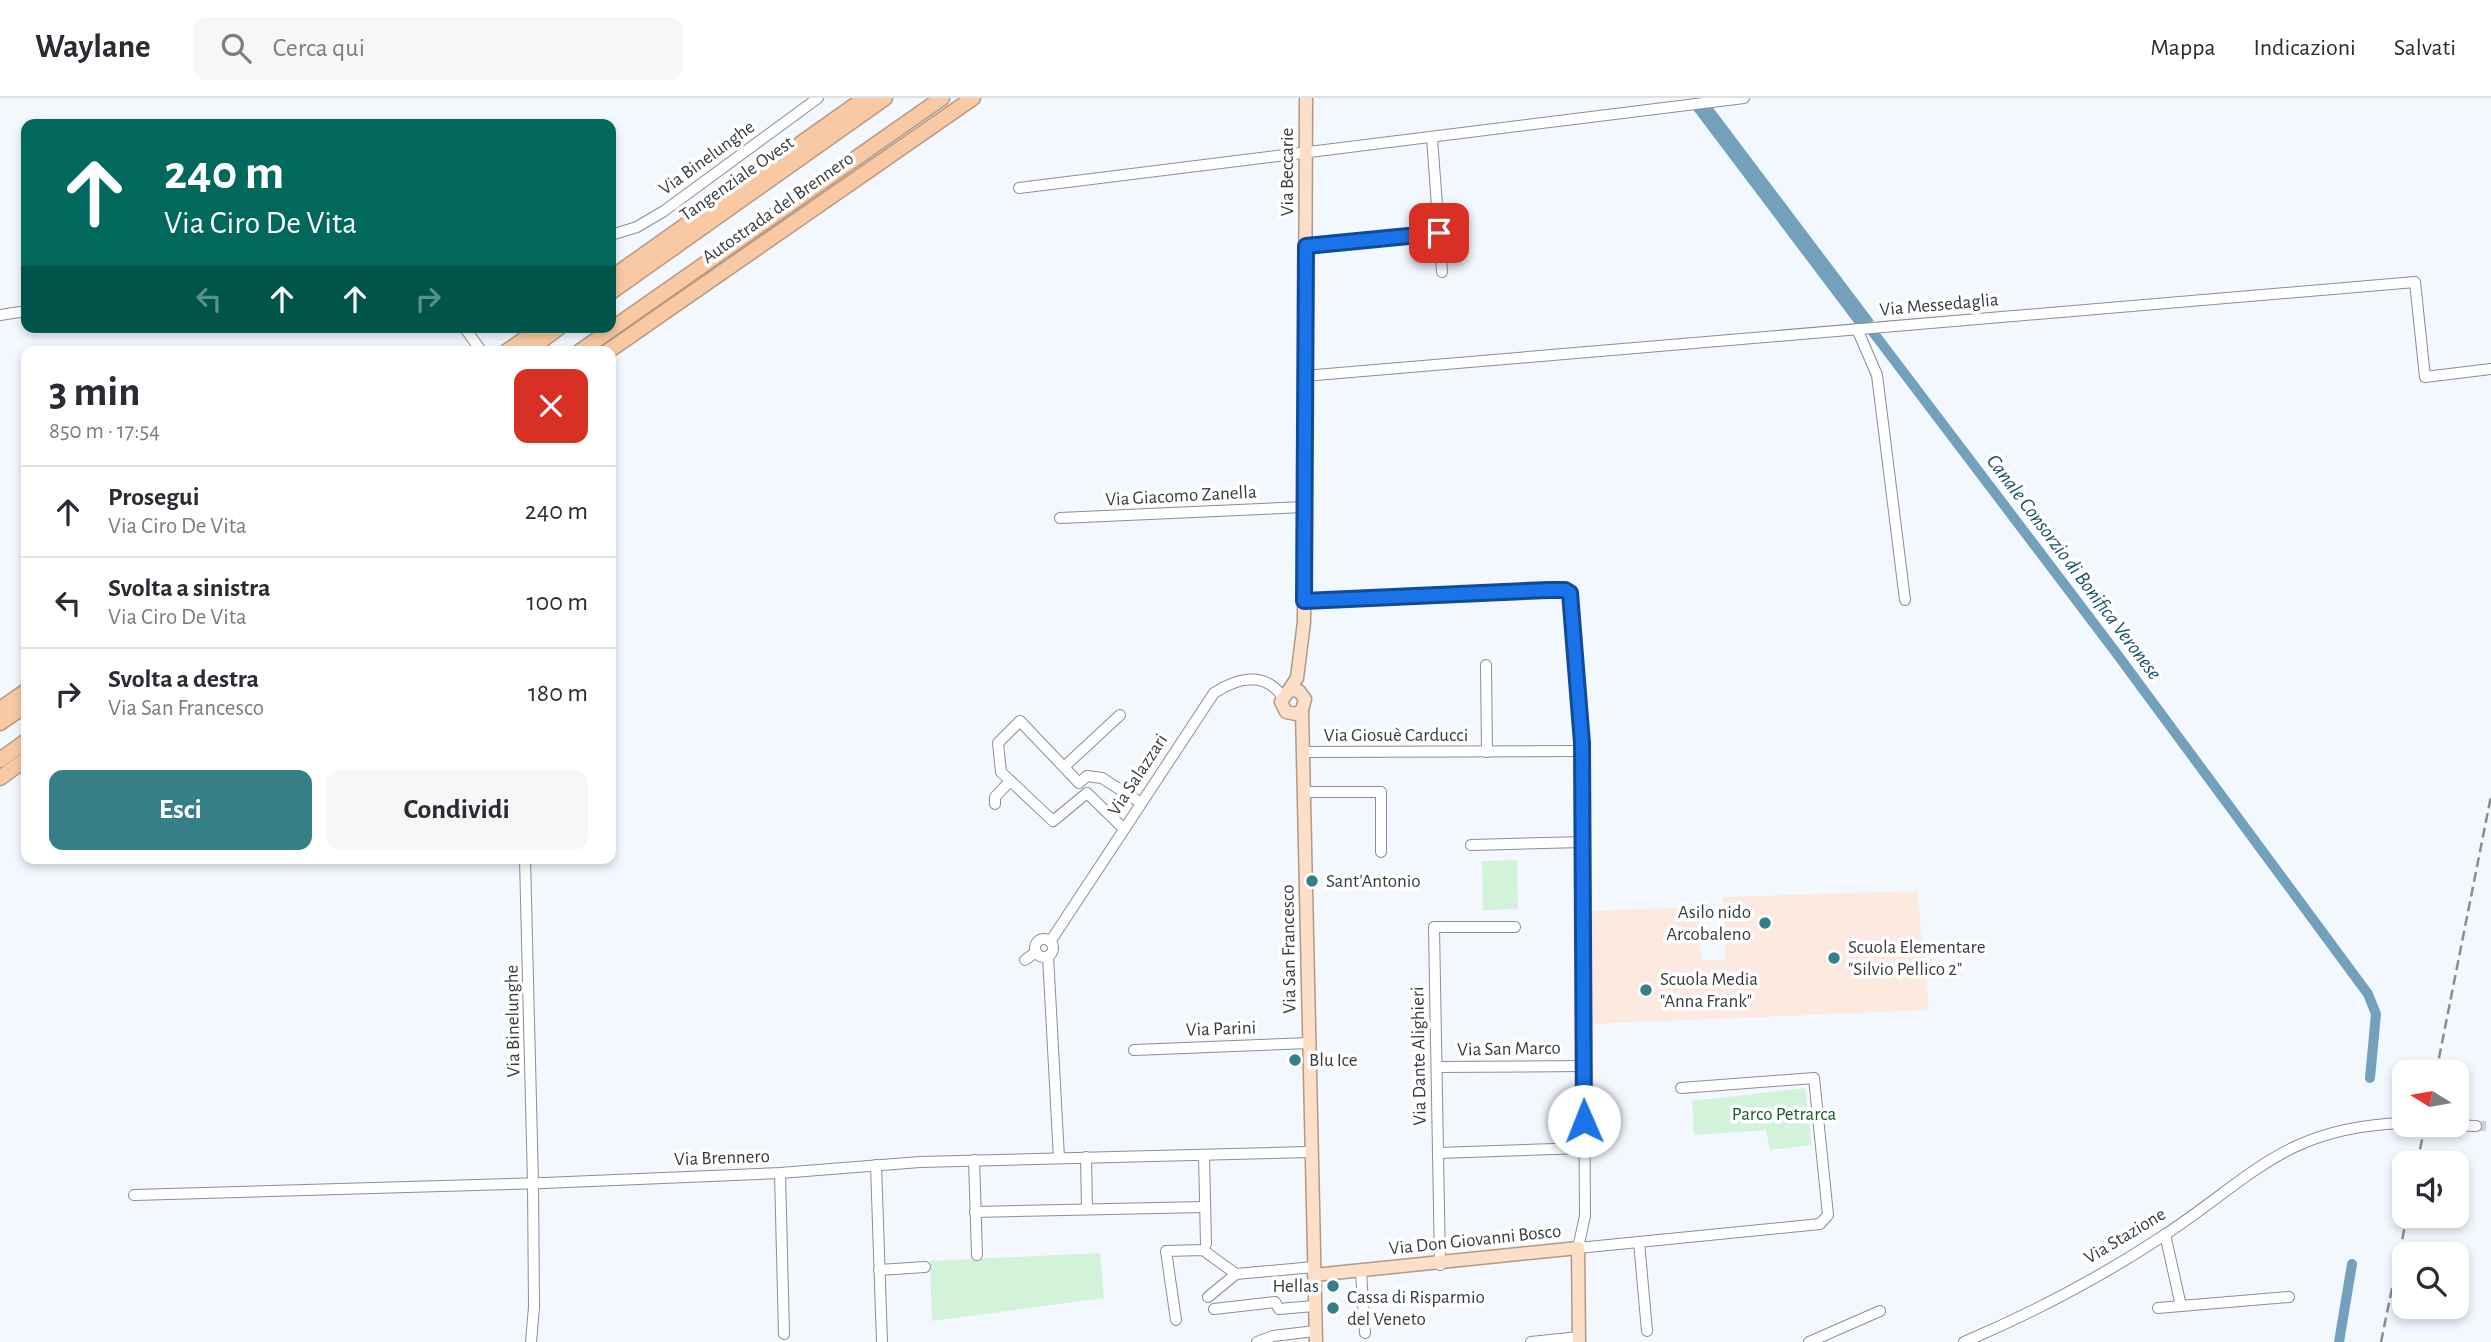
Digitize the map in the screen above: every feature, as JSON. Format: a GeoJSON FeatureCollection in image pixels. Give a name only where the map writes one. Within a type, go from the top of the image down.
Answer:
{"type":"FeatureCollection","features":[{"type":"Feature","properties":{"kind":"highway","name":"Tangenziale Ovest"},"geometry":{"type":"LineString","coordinates":[[616,274],[865,98]]}},
{"type":"Feature","properties":{"kind":"highway","name":"Tangenziale Ovest"},"geometry":{"type":"LineString","coordinates":[[616,288],[885,98]]}},
{"type":"Feature","properties":{"kind":"highway","name":"Autostrada del Brennero"},"geometry":{"type":"LineString","coordinates":[[616,326],[942,98]]}},
{"type":"Feature","properties":{"kind":"highway","name":"Autostrada del Brennero"},"geometry":{"type":"LineString","coordinates":[[616,346],[973,98]]}},
{"type":"Feature","properties":{"kind":"highway"},"geometry":{"type":"LineString","coordinates":[[514,346],[533,333]]}},
{"type":"Feature","properties":{"kind":"highway"},"geometry":{"type":"LineString","coordinates":[[534,346],[552,333]]}},
{"type":"Feature","properties":{"kind":"highway","name":"Autostrada del Brennero"},"geometry":{"type":"LineString","coordinates":[[588,346],[606,333]]}},
{"type":"Feature","properties":{"kind":"highway"},"geometry":{"type":"LineString","coordinates":[[0,709],[21,694]]}},
{"type":"Feature","properties":{"kind":"highway"},"geometry":{"type":"LineString","coordinates":[[0,723],[21,708]]}},
{"type":"Feature","properties":{"kind":"highway"},"geometry":{"type":"LineString","coordinates":[[0,760],[21,745]]}},
{"type":"Feature","properties":{"kind":"highway"},"geometry":{"type":"LineString","coordinates":[[0,778],[21,763]]}},
{"type":"Feature","properties":{"kind":"main road","name":"Via Beccarie"},"geometry":{"type":"LineString","coordinates":[[1304,471],[1306,98]]}},
{"type":"Feature","properties":{"kind":"main road","name":"Via San Francesco"},"geometry":{"type":"LineString","coordinates":[[1304,471],[1304,622],[1299,707],[1305,749],[1310,1152],[1316,1337]]}},
{"type":"Feature","properties":{"kind":"main road","name":"Via San Francesco"},"geometry":{"type":"LineString","coordinates":[[1299,707],[1282,708],[1286,693],[1300,666],[1304,622]]}},
{"type":"Feature","properties":{"kind":"main road"},"geometry":{"type":"LineString","coordinates":[[1286,693],[1299,707]]}},
{"type":"Feature","properties":{"kind":"main road"},"geometry":{"type":"LineString","coordinates":[[1578,1248],[1579,1339]]}},
{"type":"Feature","properties":{"kind":"main road","name":"Via Don Giovanni Bosco"},"geometry":{"type":"LineString","coordinates":[[1314,1271],[1361,1272],[1578,1248]]}},
{"type":"Feature","properties":{"kind":"street","name":"Via Binelunghe"},"geometry":{"type":"LineString","coordinates":[[616,233],[636,227],[664,211],[818,98]]}},
{"type":"Feature","properties":{"kind":"street"},"geometry":{"type":"LineString","coordinates":[[1019,188],[1744,98]]}},
{"type":"Feature","properties":{"kind":"street"},"geometry":{"type":"LineString","coordinates":[[1432,138],[1442,272]]}},
{"type":"Feature","properties":{"kind":"street"},"geometry":{"type":"LineString","coordinates":[[1306,246],[1439,233]]}},
{"type":"Feature","properties":{"kind":"street","name":"Via Messedaglia"},"geometry":{"type":"LineString","coordinates":[[1304,376],[2415,282],[2425,377],[2491,369]]}},
{"type":"Feature","properties":{"kind":"street"},"geometry":{"type":"LineString","coordinates":[[0,315],[21,312]]}},
{"type":"Feature","properties":{"kind":"street"},"geometry":{"type":"LineString","coordinates":[[1857,329],[1877,375],[1905,600]]}},
{"type":"Feature","properties":{"kind":"street","name":"Via Giacomo Zanella"},"geometry":{"type":"LineString","coordinates":[[1060,518],[1304,506]]}},
{"type":"Feature","properties":{"kind":"street"},"geometry":{"type":"LineString","coordinates":[[1304,601],[1548,590],[1565,590],[1573,600],[1583,842],[1585,1216],[1578,1248]]}},
{"type":"Feature","properties":{"kind":"street","name":"Via Giosuè Carducci"},"geometry":{"type":"LineString","coordinates":[[1486,665],[1487,752]]}},
{"type":"Feature","properties":{"kind":"street","name":"Via Salazzari"},"geometry":{"type":"LineString","coordinates":[[1050,942],[1214,693],[1226,685],[1249,679],[1269,683],[1286,693]]}},
{"type":"Feature","properties":{"kind":"street"},"geometry":{"type":"LineString","coordinates":[[1064,767],[1120,715]]}},
{"type":"Feature","properties":{"kind":"street"},"geometry":{"type":"LineString","coordinates":[[1087,793],[1053,821],[1001,772],[998,743],[1020,720],[1124,829]]}},
{"type":"Feature","properties":{"kind":"street","name":"Via Giosuè Carducci"},"geometry":{"type":"LineString","coordinates":[[1305,749],[1581,751]]}},
{"type":"Feature","properties":{"kind":"street"},"geometry":{"type":"LineString","coordinates":[[1079,783],[1087,776],[1102,778],[1140,803]]}},
{"type":"Feature","properties":{"kind":"street"},"geometry":{"type":"LineString","coordinates":[[995,804],[995,797],[1010,781]]}},
{"type":"Feature","properties":{"kind":"street"},"geometry":{"type":"LineString","coordinates":[[1305,792],[1381,792],[1381,852]]}},
{"type":"Feature","properties":{"kind":"street"},"geometry":{"type":"LineString","coordinates":[[1471,845],[1583,842]]}},
{"type":"Feature","properties":{"kind":"street","name":"Via Binelunghe"},"geometry":{"type":"LineString","coordinates":[[525,864],[533,1183],[534,1307],[531,1342]]}},
{"type":"Feature","properties":{"kind":"street","name":"Via Dante Alighieri"},"geometry":{"type":"LineString","coordinates":[[1440,1265],[1434,927],[1514,927]]}},
{"type":"Feature","properties":{"kind":"street","name":"Via Salazzari"},"geometry":{"type":"LineString","coordinates":[[1025,960],[1036,951],[1041,940],[1050,942]]}},
{"type":"Feature","properties":{"kind":"street","name":"Via Salazzari"},"geometry":{"type":"LineString","coordinates":[[1050,942],[1053,948],[1048,956],[1059,1158]]}},
{"type":"Feature","properties":{"kind":"street"},"geometry":{"type":"LineString","coordinates":[[1036,951],[1043,957],[1048,956]]}},
{"type":"Feature","properties":{"kind":"street","name":"Via Parini"},"geometry":{"type":"LineString","coordinates":[[1134,1050],[1309,1043]]}},
{"type":"Feature","properties":{"kind":"street","name":"Via San Marco"},"geometry":{"type":"LineString","coordinates":[[1437,1068],[1583,1066]]}},
{"type":"Feature","properties":{"kind":"street","name":"Via Don Giovanni Bosco"},"geometry":{"type":"LineString","coordinates":[[1578,1248],[1820,1224],[1828,1215],[1814,1078],[1681,1088]]}},
{"type":"Feature","properties":{"kind":"street","name":"Via Stazione"},"geometry":{"type":"LineString","coordinates":[[1964,1342],[2014,1319],[2165,1234],[2259,1165],[2295,1144],[2356,1127],[2392,1124]]}},
{"type":"Feature","properties":{"kind":"street"},"geometry":{"type":"LineString","coordinates":[[2469,1126],[2476,1126]]}},
{"type":"Feature","properties":{"kind":"street"},"geometry":{"type":"LineString","coordinates":[[1438,1153],[1585,1148]]}},
{"type":"Feature","properties":{"kind":"street","name":"Via Brennero"},"geometry":{"type":"LineString","coordinates":[[134,1195],[533,1183],[974,1160],[1310,1152]]}},
{"type":"Feature","properties":{"kind":"street"},"geometry":{"type":"LineString","coordinates":[[1204,1155],[1206,1244]]}},
{"type":"Feature","properties":{"kind":"street"},"geometry":{"type":"LineString","coordinates":[[1086,1157],[1087,1209]]}},
{"type":"Feature","properties":{"kind":"street"},"geometry":{"type":"LineString","coordinates":[[974,1160],[977,1255]]}},
{"type":"Feature","properties":{"kind":"street"},"geometry":{"type":"LineString","coordinates":[[876,1165],[882,1342]]}},
{"type":"Feature","properties":{"kind":"street"},"geometry":{"type":"LineString","coordinates":[[779,1172],[784,1334]]}},
{"type":"Feature","properties":{"kind":"street"},"geometry":{"type":"LineString","coordinates":[[975,1212],[1205,1207]]}},
{"type":"Feature","properties":{"kind":"street"},"geometry":{"type":"LineString","coordinates":[[2165,1234],[2180,1306]]}},
{"type":"Feature","properties":{"kind":"street"},"geometry":{"type":"LineString","coordinates":[[1639,1242],[1647,1331]]}},
{"type":"Feature","properties":{"kind":"street"},"geometry":{"type":"LineString","coordinates":[[1176,1320],[1166,1251],[1203,1250],[1236,1274]]}},
{"type":"Feature","properties":{"kind":"street"},"geometry":{"type":"LineString","coordinates":[[879,1270],[925,1267]]}},
{"type":"Feature","properties":{"kind":"street"},"geometry":{"type":"LineString","coordinates":[[1208,1297],[1236,1274],[1314,1271]]}},
{"type":"Feature","properties":{"kind":"street"},"geometry":{"type":"LineString","coordinates":[[1361,1272],[1364,1333]]}},
{"type":"Feature","properties":{"kind":"street"},"geometry":{"type":"LineString","coordinates":[[2158,1308],[2289,1297]]}},
{"type":"Feature","properties":{"kind":"street"},"geometry":{"type":"LineString","coordinates":[[1213,1309],[1275,1302],[1279,1309],[1314,1306]]}},
{"type":"Feature","properties":{"kind":"street"},"geometry":{"type":"LineString","coordinates":[[1809,1342],[1880,1311]]}},
{"type":"Feature","properties":{"kind":"street"},"geometry":{"type":"LineString","coordinates":[[1257,1342],[1273,1336],[1316,1337]]}},
{"type":"Feature","properties":{"kind":"street"},"geometry":{"type":"LineString","coordinates":[[1531,1342],[1579,1339]]}},
{"type":"Feature","properties":{"kind":"shaded area"},"geometry":{"type":"Polygon","coordinates":[[[1917,891],[1929,1010],[1590,1024],[1591,911],[1699,907],[1701,961],[1726,959],[1723,897],[1917,891]]]}},
{"type":"Feature","properties":{"kind":"green space"},"geometry":{"type":"Polygon","coordinates":[[[1517,860],[1518,909],[1483,910],[1482,861],[1517,860]]]}},
{"type":"Feature","properties":{"kind":"green space","name":"Parco Petrarca"},"geometry":{"type":"Polygon","coordinates":[[[1805,1088],[1812,1145],[1770,1150],[1766,1130],[1694,1135],[1692,1101],[1805,1088]]]}},
{"type":"Feature","properties":{"kind":"green space"},"geometry":{"type":"Polygon","coordinates":[[[1100,1253],[1104,1298],[932,1321],[930,1261],[1100,1253]]]}},
{"type":"Feature","properties":{"kind":"water"},"geometry":{"type":"Polygon","coordinates":[[[1711,105],[1874,321],[1855,324],[1692,108],[1711,105]]]}},
{"type":"Feature","properties":{"kind":"waterway","name":"Canale Consorzio di Bonifica Veronese"},"geometry":{"type":"LineString","coordinates":[[1857,311],[2114,650],[2368,994],[2376,1014],[2370,1078]]}},
{"type":"Feature","properties":{"kind":"waterway","name":"Canale Consorzio di Bonifica Veronese"},"geometry":{"type":"LineString","coordinates":[[2339,1342],[2352,1264]]}},
{"type":"Feature","properties":{"kind":"tunnel"},"geometry":{"type":"LineString","coordinates":[[2476,1126],[2491,1126]]}},
{"type":"Feature","properties":{"kind":"railway"},"geometry":{"type":"LineString","coordinates":[[2439,1060],[2491,796]]}},
{"type":"Feature","properties":{"kind":"railway"},"geometry":{"type":"LineString","coordinates":[[2420,1151],[2422,1138]]}},
{"type":"Feature","properties":{"kind":"railway"},"geometry":{"type":"LineString","coordinates":[[2381,1342],[2405,1228]]}},
{"type":"Feature","properties":{"kind":"place","name":"Sant'Antonio"},"geometry":{"type":"Point","coordinates":[1312,881]}},
{"type":"Feature","properties":{"kind":"place","name":"Asilo nido Arcobaleno"},"geometry":{"type":"Point","coordinates":[1765,923]}},
{"type":"Feature","properties":{"kind":"place","name":"Scuola Elementare \"Silvio Pellico 2\""},"geometry":{"type":"Point","coordinates":[1834,958]}},
{"type":"Feature","properties":{"kind":"place","name":"Scuola Media \"Anna Frank\""},"geometry":{"type":"Point","coordinates":[1646,990]}},
{"type":"Feature","properties":{"kind":"place","name":"Blu Ice"},"geometry":{"type":"Point","coordinates":[1295,1060]}},
{"type":"Feature","properties":{"kind":"place","name":"Hellas"},"geometry":{"type":"Point","coordinates":[1333,1286]}},
{"type":"Feature","properties":{"kind":"place","name":"Cassa di Risparmio del Veneto"},"geometry":{"type":"Point","coordinates":[1333,1308]}},
{"type":"Feature","properties":{"kind":"route"},"geometry":{"type":"LineString","coordinates":[[1439,233],[1306,246],[1304,601],[1548,590],[1565,590],[1570,593],[1573,600],[1582,743],[1584,1121]]}}]}
